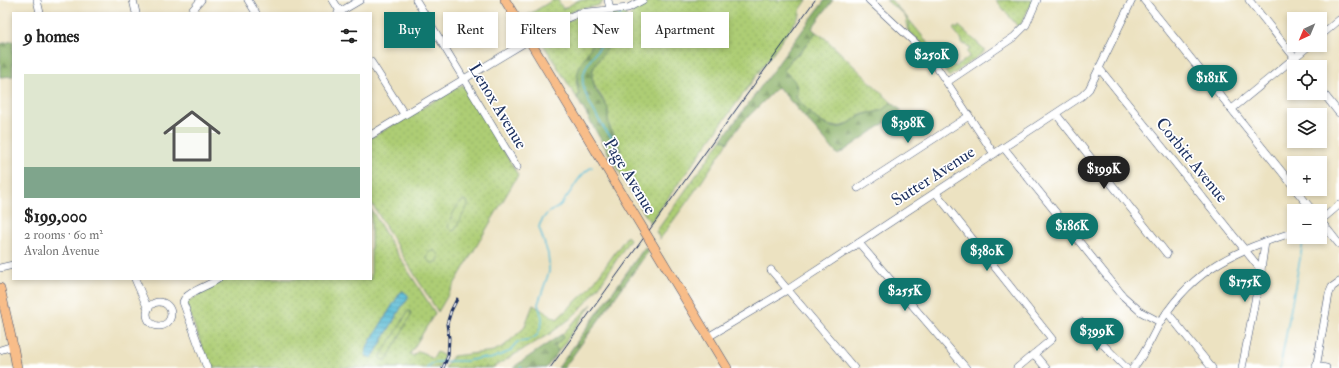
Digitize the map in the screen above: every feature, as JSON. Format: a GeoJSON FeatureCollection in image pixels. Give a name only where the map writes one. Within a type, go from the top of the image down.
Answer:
{"type":"FeatureCollection","features":[{"type":"Feature","properties":{"kind":"main road","name":"Page Avenue"},"geometry":{"type":"LineString","coordinates":[[505,0],[512,12]]}},
{"type":"Feature","properties":{"kind":"main road","name":"Page Avenue"},"geometry":{"type":"LineString","coordinates":[[534,48],[727,368]]}},
{"type":"Feature","properties":{"kind":"main road"},"geometry":{"type":"LineString","coordinates":[[0,288],[17,368]]}},
{"type":"Feature","properties":{"kind":"street"},"geometry":{"type":"LineString","coordinates":[[37,0],[40,12]]}},
{"type":"Feature","properties":{"kind":"street"},"geometry":{"type":"LineString","coordinates":[[133,0],[136,12]]}},
{"type":"Feature","properties":{"kind":"street"},"geometry":{"type":"LineString","coordinates":[[191,12],[201,0]]}},
{"type":"Feature","properties":{"kind":"street"},"geometry":{"type":"LineString","coordinates":[[248,0],[255,12]]}},
{"type":"Feature","properties":{"kind":"street"},"geometry":{"type":"LineString","coordinates":[[333,0],[339,12]]}},
{"type":"Feature","properties":{"kind":"street"},"geometry":{"type":"LineString","coordinates":[[342,12],[360,0]]}},
{"type":"Feature","properties":{"kind":"street","name":"Lenox Avenue"},"geometry":{"type":"LineString","coordinates":[[416,0],[517,167]]}},
{"type":"Feature","properties":{"kind":"street"},"geometry":{"type":"LineString","coordinates":[[608,0],[610,9]]}},
{"type":"Feature","properties":{"kind":"street"},"geometry":{"type":"LineString","coordinates":[[570,16],[579,12],[628,8],[643,0]]}},
{"type":"Feature","properties":{"kind":"street"},"geometry":{"type":"LineString","coordinates":[[869,0],[923,50],[947,82],[994,154]]}},
{"type":"Feature","properties":{"kind":"street"},"geometry":{"type":"LineString","coordinates":[[947,82],[1014,37],[1026,25],[1037,0]]}},
{"type":"Feature","properties":{"kind":"street","name":"Sutter Avenue"},"geometry":{"type":"LineString","coordinates":[[708,337],[787,290],[1086,93],[1132,0]]}},
{"type":"Feature","properties":{"kind":"street"},"geometry":{"type":"LineString","coordinates":[[1144,0],[1287,178]]}},
{"type":"Feature","properties":{"kind":"street"},"geometry":{"type":"LineString","coordinates":[[1249,0],[1295,58]]}},
{"type":"Feature","properties":{"kind":"street"},"geometry":{"type":"LineString","coordinates":[[1327,30],[1339,20]]}},
{"type":"Feature","properties":{"kind":"street"},"geometry":{"type":"LineString","coordinates":[[372,134],[516,48]]}},
{"type":"Feature","properties":{"kind":"street"},"geometry":{"type":"LineString","coordinates":[[1232,109],[1302,52]]}},
{"type":"Feature","properties":{"kind":"street"},"geometry":{"type":"LineString","coordinates":[[372,64],[404,114]]}},
{"type":"Feature","properties":{"kind":"street","name":"Corbitt Avenue"},"geometry":{"type":"LineString","coordinates":[[1099,68],[1261,270]]}},
{"type":"Feature","properties":{"kind":"street"},"geometry":{"type":"LineString","coordinates":[[1327,97],[1339,112]]}},
{"type":"Feature","properties":{"kind":"street"},"geometry":{"type":"LineString","coordinates":[[1056,114],[1168,254]]}},
{"type":"Feature","properties":{"kind":"street"},"geometry":{"type":"LineString","coordinates":[[858,188],[969,116]]}},
{"type":"Feature","properties":{"kind":"street"},"geometry":{"type":"LineString","coordinates":[[1004,148],[1122,296],[1141,312],[1160,322]]}},
{"type":"Feature","properties":{"kind":"street"},"geometry":{"type":"LineString","coordinates":[[936,193],[1052,339],[1017,368]]}},
{"type":"Feature","properties":{"kind":"street"},"geometry":{"type":"LineString","coordinates":[[1301,196],[1308,204]]}},
{"type":"Feature","properties":{"kind":"street"},"geometry":{"type":"LineString","coordinates":[[1327,214],[1339,205]]}},
{"type":"Feature","properties":{"kind":"street"},"geometry":{"type":"LineString","coordinates":[[1327,229],[1339,244]]}},
{"type":"Feature","properties":{"kind":"street"},"geometry":{"type":"LineString","coordinates":[[1133,368],[1147,349],[1160,322],[1182,292],[1195,279],[1215,264],[1244,249],[1287,234]]}},
{"type":"Feature","properties":{"kind":"street"},"geometry":{"type":"LineString","coordinates":[[1242,368],[1265,242]]}},
{"type":"Feature","properties":{"kind":"street"},"geometry":{"type":"LineString","coordinates":[[859,243],[966,368]]}},
{"type":"Feature","properties":{"kind":"street"},"geometry":{"type":"LineString","coordinates":[[0,268],[12,266]]}},
{"type":"Feature","properties":{"kind":"street"},"geometry":{"type":"LineString","coordinates":[[771,270],[854,368]]}},
{"type":"Feature","properties":{"kind":"street"},"geometry":{"type":"LineString","coordinates":[[135,280],[148,309]]}},
{"type":"Feature","properties":{"kind":"street"},"geometry":{"type":"LineString","coordinates":[[207,368],[183,302],[187,295],[217,280]]}},
{"type":"Feature","properties":{"kind":"street"},"geometry":{"type":"LineString","coordinates":[[1326,368],[1316,367],[1329,294],[1332,287],[1339,282]]}},
{"type":"Feature","properties":{"kind":"street"},"geometry":{"type":"LineString","coordinates":[[1167,312],[1212,368]]}},
{"type":"Feature","properties":{"kind":"street"},"geometry":{"type":"LineString","coordinates":[[1081,322],[1126,368]]}},
{"type":"Feature","properties":{"kind":"street"},"geometry":{"type":"LineString","coordinates":[[0,350],[13,346]]}},
{"type":"Feature","properties":{"kind":"street"},"geometry":{"type":"LineString","coordinates":[[1034,354],[1046,368]]}},
{"type":"Feature","properties":{"kind":"green space"},"geometry":{"type":"Polygon","coordinates":[[[553,0],[558,0],[563,9],[579,0],[603,0],[601,4],[570,12],[533,12],[553,0]]]}},
{"type":"Feature","properties":{"kind":"green space"},"geometry":{"type":"Polygon","coordinates":[[[650,0],[807,0],[800,10],[800,15],[650,223],[613,161],[619,154],[620,150],[618,142],[609,126],[607,107],[593,82],[592,77],[593,70],[597,62],[608,48],[633,48],[633,10],[650,0]]]}},
{"type":"Feature","properties":{"kind":"green space"},"geometry":{"type":"Polygon","coordinates":[[[825,0],[833,0],[812,28],[816,32],[801,52],[793,57],[783,70],[795,82],[797,88],[796,97],[818,120],[832,127],[847,125],[860,116],[883,109],[891,102],[902,111],[838,155],[778,87],[742,123],[728,142],[722,139],[825,0]]]}},
{"type":"Feature","properties":{"kind":"green space"},"geometry":{"type":"Polygon","coordinates":[[[886,0],[891,0],[910,21],[908,31],[907,20],[904,15],[886,0]]]}},
{"type":"Feature","properties":{"kind":"green space"},"geometry":{"type":"Polygon","coordinates":[[[996,0],[1033,0],[1019,28],[996,0]]]}},
{"type":"Feature","properties":{"kind":"green space"},"geometry":{"type":"Polygon","coordinates":[[[578,17],[578,48],[591,48],[585,57],[576,81],[579,94],[577,98],[546,48],[570,48],[570,20],[578,17]]]}},
{"type":"Feature","properties":{"kind":"green space"},"geometry":{"type":"Polygon","coordinates":[[[910,21],[941,59],[938,62],[923,44],[908,31],[910,21]]]}},
{"type":"Feature","properties":{"kind":"green space"},"geometry":{"type":"Polygon","coordinates":[[[959,26],[984,49],[984,52],[948,76],[945,70],[952,64],[956,67],[970,56],[967,52],[970,49],[966,44],[962,44],[962,40],[953,29],[955,27],[957,29],[959,26]]]}},
{"type":"Feature","properties":{"kind":"green space"},"geometry":{"type":"Polygon","coordinates":[[[816,32],[825,38],[891,102],[884,109],[861,115],[846,125],[830,126],[817,119],[806,109],[796,97],[797,90],[783,71],[793,57],[801,52],[816,32]]]}},
{"type":"Feature","properties":{"kind":"green space"},"geometry":{"type":"Polygon","coordinates":[[[12,41],[12,76],[0,77],[0,44],[12,41]]]}},
{"type":"Feature","properties":{"kind":"green space"},"geometry":{"type":"Polygon","coordinates":[[[590,48],[608,48],[592,71],[592,77],[595,89],[608,108],[608,121],[610,129],[620,148],[620,153],[613,161],[577,98],[579,94],[577,86],[578,73],[585,55],[590,48]]]}},
{"type":"Feature","properties":{"kind":"green space"},"geometry":{"type":"Polygon","coordinates":[[[462,85],[466,88],[518,175],[438,312],[372,204],[372,137],[462,85]]]}},
{"type":"Feature","properties":{"kind":"green space"},"geometry":{"type":"Polygon","coordinates":[[[722,139],[728,142],[660,239],[656,232],[722,139]]]}},
{"type":"Feature","properties":{"kind":"green space"},"geometry":{"type":"Polygon","coordinates":[[[464,200],[467,201],[468,205],[455,230],[452,231],[448,227],[450,220],[456,208],[464,200]]]}},
{"type":"Feature","properties":{"kind":"green space"},"geometry":{"type":"Polygon","coordinates":[[[372,211],[396,252],[435,313],[410,354],[413,356],[418,351],[433,359],[437,352],[444,356],[439,368],[210,368],[186,303],[223,280],[372,280],[372,211]],[[403,291],[400,293],[368,345],[365,355],[367,357],[374,355],[402,306],[408,299],[403,291]]]}},
{"type":"Feature","properties":{"kind":"green space"},"geometry":{"type":"Polygon","coordinates":[[[627,236],[630,239],[600,285],[585,304],[571,318],[551,333],[492,368],[445,368],[453,356],[494,351],[504,346],[524,328],[533,305],[557,319],[589,289],[627,236]]]}},
{"type":"Feature","properties":{"kind":"green space"},"geometry":{"type":"Polygon","coordinates":[[[645,247],[648,252],[564,368],[558,368],[645,247]]]}},
{"type":"Feature","properties":{"kind":"green space"},"geometry":{"type":"Polygon","coordinates":[[[431,251],[435,251],[439,257],[435,263],[431,263],[427,259],[427,255],[431,251]]]}},
{"type":"Feature","properties":{"kind":"green space"},"geometry":{"type":"Polygon","coordinates":[[[592,304],[558,352],[555,346],[563,338],[562,334],[592,304]]]}},
{"type":"Feature","properties":{"kind":"green space"},"geometry":{"type":"Polygon","coordinates":[[[408,311],[410,311],[411,314],[410,317],[389,356],[386,360],[382,360],[380,358],[381,355],[408,311]]]}},
{"type":"Feature","properties":{"kind":"green space"},"geometry":{"type":"Polygon","coordinates":[[[562,334],[563,338],[555,346],[558,352],[546,368],[515,368],[515,366],[562,334]]]}},
{"type":"Feature","properties":{"kind":"water"},"geometry":{"type":"Polygon","coordinates":[[[403,291],[408,295],[408,299],[402,306],[374,355],[371,358],[365,355],[368,345],[400,293],[403,291]]]}},
{"type":"Feature","properties":{"kind":"waterway"},"geometry":{"type":"LineString","coordinates":[[599,48],[587,66],[583,77],[583,82],[586,96],[597,117],[615,143],[614,152],[610,156]]}},
{"type":"Feature","properties":{"kind":"waterway"},"geometry":{"type":"LineString","coordinates":[[427,368],[431,364],[440,362],[466,361],[481,358],[490,359],[511,351],[517,342],[526,341],[538,334],[542,322],[538,304],[549,272],[548,254],[539,227],[546,215],[563,202],[582,175],[592,167]]}},
{"type":"Feature","properties":{"kind":"waterway"},"geometry":{"type":"LineString","coordinates":[[1280,368],[1303,244]]}},
{"type":"Feature","properties":{"kind":"tram line"},"geometry":{"type":"LineString","coordinates":[[550,368],[815,0]]}},
{"type":"Feature","properties":{"kind":"railway"},"geometry":{"type":"LineString","coordinates":[[443,368],[448,356],[449,338],[447,324],[457,299]]}}]}
